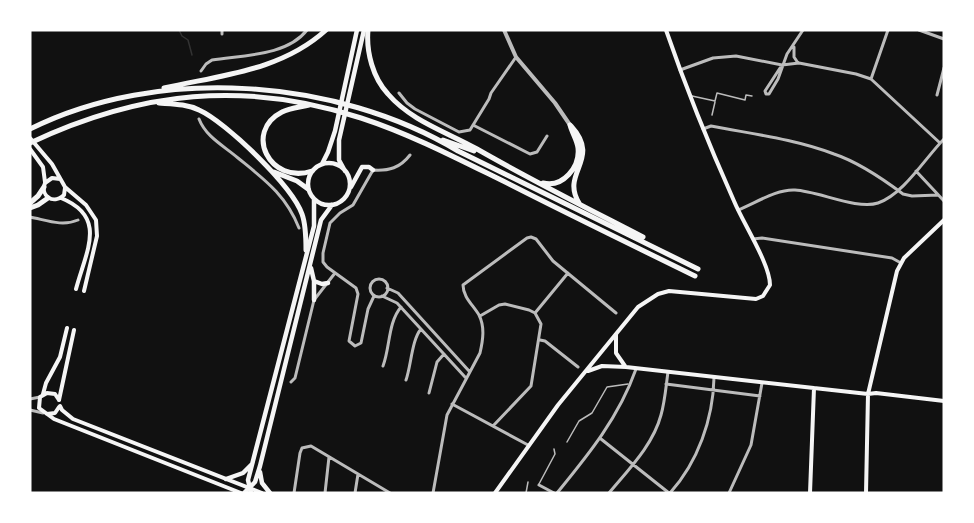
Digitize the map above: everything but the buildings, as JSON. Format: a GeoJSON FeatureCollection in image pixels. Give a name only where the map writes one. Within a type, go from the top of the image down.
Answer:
{"type":"FeatureCollection","features":[{"type":"Feature","properties":{"kind":"highway"},"geometry":{"type":"LineString","coordinates":[[30,129],[81,109],[252,70],[283,59],[303,48],[326,30]]}},
{"type":"Feature","properties":{"kind":"highway"},"geometry":{"type":"LineString","coordinates":[[366,30],[370,60],[379,82],[387,94],[404,110],[645,238],[659,248]]}},
{"type":"Feature","properties":{"kind":"highway"},"geometry":{"type":"LineString","coordinates":[[156,91],[234,88],[292,93],[327,100],[396,121],[438,139],[698,269]]}},
{"type":"Feature","properties":{"kind":"highway"},"geometry":{"type":"LineString","coordinates":[[30,143],[88,118],[151,102],[191,96],[234,95],[291,100],[363,119],[415,139],[695,276]]}},
{"type":"Feature","properties":{"kind":"highway"},"geometry":{"type":"LineString","coordinates":[[151,102],[192,107],[214,118],[270,170],[293,197],[302,213],[306,250]]}},
{"type":"Feature","properties":{"kind":"highway"},"geometry":{"type":"LineString","coordinates":[[311,105],[283,111],[273,118],[264,132],[263,142],[270,161],[278,168],[296,173],[312,171]]}},
{"type":"Feature","properties":{"kind":"highway"},"geometry":{"type":"LineString","coordinates":[[538,182],[556,184],[569,174],[578,157],[578,147],[570,125]]}},
{"type":"Feature","properties":{"kind":"highway"},"geometry":{"type":"LineString","coordinates":[[570,125],[580,138],[583,147],[583,158],[573,184],[574,194],[580,204]]}},
{"type":"Feature","properties":{"kind":"highway"},"geometry":{"type":"LineString","coordinates":[[438,139],[488,156]]}},
{"type":"Feature","properties":{"kind":"highway"},"geometry":{"type":"LineString","coordinates":[[270,170],[308,189]]}},
{"type":"Feature","properties":{"kind":"highway"},"geometry":{"type":"LineString","coordinates":[[30,203],[38,196],[44,185]]}},
{"type":"Feature","properties":{"kind":"highway"},"geometry":{"type":"LineString","coordinates":[[30,208],[48,198]]}},
{"type":"Feature","properties":{"kind":"main road"},"geometry":{"type":"LineString","coordinates":[[251,491],[249,480],[315,216],[314,200],[308,189],[309,177],[312,171],[322,164],[335,131],[357,30]]}},
{"type":"Feature","properties":{"kind":"main road"},"geometry":{"type":"LineString","coordinates":[[350,189],[350,182],[339,160],[339,140],[366,30]]}},
{"type":"Feature","properties":{"kind":"main road"},"geometry":{"type":"LineString","coordinates":[[495,493],[528,445],[638,307],[658,294],[669,291],[756,299],[763,296],[770,285],[768,272],[738,210],[688,95],[666,30]]}},
{"type":"Feature","properties":{"kind":"main road"},"geometry":{"type":"LineString","coordinates":[[30,138],[44,154],[65,187],[86,204],[97,225],[96,240],[84,291]]}},
{"type":"Feature","properties":{"kind":"main road"},"geometry":{"type":"LineString","coordinates":[[30,149],[43,167],[44,191],[48,198],[52,200],[61,198],[81,209],[87,217],[90,230],[76,289]]}},
{"type":"Feature","properties":{"kind":"main road"},"geometry":{"type":"LineString","coordinates":[[322,164],[335,164],[345,171]]}},
{"type":"Feature","properties":{"kind":"main road"},"geometry":{"type":"LineString","coordinates":[[314,200],[320,204],[332,205],[343,200],[362,167],[373,170]]}},
{"type":"Feature","properties":{"kind":"main road"},"geometry":{"type":"LineString","coordinates":[[44,185],[52,178],[61,180]]}},
{"type":"Feature","properties":{"kind":"main road"},"geometry":{"type":"LineString","coordinates":[[61,198],[65,187]]}},
{"type":"Feature","properties":{"kind":"main road"},"geometry":{"type":"LineString","coordinates":[[251,491],[260,466],[321,220],[332,205]]}},
{"type":"Feature","properties":{"kind":"main road"},"geometry":{"type":"LineString","coordinates":[[866,493],[868,394],[897,271],[909,253],[944,220]]}},
{"type":"Feature","properties":{"kind":"main road"},"geometry":{"type":"LineString","coordinates":[[310,266],[314,281],[314,300]]}},
{"type":"Feature","properties":{"kind":"main road"},"geometry":{"type":"LineString","coordinates":[[314,281],[322,284],[328,283]]}},
{"type":"Feature","properties":{"kind":"main road"},"geometry":{"type":"LineString","coordinates":[[67,328],[60,357],[38,401],[39,408],[45,414],[243,493],[251,491]]}},
{"type":"Feature","properties":{"kind":"main road"},"geometry":{"type":"LineString","coordinates":[[74,330],[59,400],[62,410],[73,419],[251,491],[262,493]]}},
{"type":"Feature","properties":{"kind":"main road"},"geometry":{"type":"LineString","coordinates":[[616,335],[615,353],[626,367]]}},
{"type":"Feature","properties":{"kind":"main road"},"geometry":{"type":"LineString","coordinates":[[587,371],[602,366],[626,367],[944,401]]}},
{"type":"Feature","properties":{"kind":"main road"},"geometry":{"type":"LineString","coordinates":[[810,493],[814,388]]}},
{"type":"Feature","properties":{"kind":"main road"},"geometry":{"type":"LineString","coordinates":[[41,396],[51,393],[59,400]]}},
{"type":"Feature","properties":{"kind":"main road"},"geometry":{"type":"LineString","coordinates":[[45,414],[55,413],[60,406]]}},
{"type":"Feature","properties":{"kind":"main road"},"geometry":{"type":"LineString","coordinates":[[226,479],[243,473],[253,463]]}},
{"type":"Feature","properties":{"kind":"main road"},"geometry":{"type":"LineString","coordinates":[[260,466],[262,483],[270,493]]}},
{"type":"Feature","properties":{"kind":"street"},"geometry":{"type":"LineString","coordinates":[[201,71],[212,60],[284,47],[303,36],[306,30]]}},
{"type":"Feature","properties":{"kind":"street"},"geometry":{"type":"LineString","coordinates":[[504,30],[516,57],[555,103],[570,125]]}},
{"type":"Feature","properties":{"kind":"street"},"geometry":{"type":"LineString","coordinates":[[782,65],[778,79],[769,94],[766,94],[769,83],[803,30]]}},
{"type":"Feature","properties":{"kind":"street"},"geometry":{"type":"LineString","coordinates":[[871,79],[888,30]]}},
{"type":"Feature","properties":{"kind":"street"},"geometry":{"type":"LineString","coordinates":[[919,30],[944,39]]}},
{"type":"Feature","properties":{"kind":"street"},"geometry":{"type":"LineString","coordinates":[[794,45],[794,57],[799,63]]}},
{"type":"Feature","properties":{"kind":"street"},"geometry":{"type":"LineString","coordinates":[[680,70],[713,58],[736,56],[782,65],[799,63],[860,75],[871,79],[940,143]]}},
{"type":"Feature","properties":{"kind":"street"},"geometry":{"type":"LineString","coordinates":[[399,93],[407,103],[431,119],[459,132],[470,130],[491,93],[516,57]]}},
{"type":"Feature","properties":{"kind":"street"},"geometry":{"type":"LineString","coordinates":[[937,95],[944,68]]}},
{"type":"Feature","properties":{"kind":"street"},"geometry":{"type":"LineString","coordinates":[[199,119],[206,133],[238,157],[282,196],[292,210],[299,228]]}},
{"type":"Feature","properties":{"kind":"street"},"geometry":{"type":"LineString","coordinates":[[473,125],[530,154],[537,152],[547,136]]}},
{"type":"Feature","properties":{"kind":"street"},"geometry":{"type":"LineString","coordinates":[[702,129],[711,126],[811,146],[837,154],[903,194],[938,195]]}},
{"type":"Feature","properties":{"kind":"street"},"geometry":{"type":"LineString","coordinates":[[738,210],[782,192],[795,190],[864,204],[876,204],[898,190],[944,139]]}},
{"type":"Feature","properties":{"kind":"street"},"geometry":{"type":"LineString","coordinates":[[374,296],[368,309],[361,343],[355,346],[349,341],[358,294],[356,288],[323,262],[330,223],[353,205],[373,170],[384,171],[397,167],[410,155]]}},
{"type":"Feature","properties":{"kind":"street"},"geometry":{"type":"LineString","coordinates":[[916,171],[944,201]]}},
{"type":"Feature","properties":{"kind":"street"},"geometry":{"type":"LineString","coordinates":[[30,217],[61,224],[70,224],[78,220]]}},
{"type":"Feature","properties":{"kind":"street"},"geometry":{"type":"LineString","coordinates":[[433,493],[447,415],[465,377],[480,353],[482,342],[483,329],[480,316],[465,294],[463,285],[526,238],[531,237],[536,239],[553,261],[616,313]]}},
{"type":"Feature","properties":{"kind":"street"},"geometry":{"type":"LineString","coordinates":[[752,239],[762,238],[892,258],[901,263]]}},
{"type":"Feature","properties":{"kind":"street"},"geometry":{"type":"LineString","coordinates":[[291,382],[295,378],[314,300],[335,273]]}},
{"type":"Feature","properties":{"kind":"street"},"geometry":{"type":"LineString","coordinates":[[535,313],[568,273]]}},
{"type":"Feature","properties":{"kind":"street"},"geometry":{"type":"LineString","coordinates":[[374,296],[370,289],[374,281],[381,280],[386,283],[387,288],[386,293],[382,296]]}},
{"type":"Feature","properties":{"kind":"street"},"geometry":{"type":"LineString","coordinates":[[387,288],[398,293],[469,371]]}},
{"type":"Feature","properties":{"kind":"street"},"geometry":{"type":"LineString","coordinates":[[374,296],[391,299],[401,307],[465,377]]}},
{"type":"Feature","properties":{"kind":"street"},"geometry":{"type":"LineString","coordinates":[[480,316],[499,305],[506,304],[535,313],[541,324],[531,387],[493,426]]}},
{"type":"Feature","properties":{"kind":"street"},"geometry":{"type":"LineString","coordinates":[[383,366],[395,314],[401,307]]}},
{"type":"Feature","properties":{"kind":"street"},"geometry":{"type":"LineString","coordinates":[[406,380],[416,334],[421,329]]}},
{"type":"Feature","properties":{"kind":"street"},"geometry":{"type":"LineString","coordinates":[[430,339],[435,334]]}},
{"type":"Feature","properties":{"kind":"street"},"geometry":{"type":"LineString","coordinates":[[540,340],[545,341],[578,367]]}},
{"type":"Feature","properties":{"kind":"street"},"geometry":{"type":"LineString","coordinates":[[429,393],[437,362],[444,354]]}},
{"type":"Feature","properties":{"kind":"street"},"geometry":{"type":"LineString","coordinates":[[539,484],[556,493],[601,438],[622,403],[636,369]]}},
{"type":"Feature","properties":{"kind":"street"},"geometry":{"type":"LineString","coordinates":[[609,493],[633,464],[654,433],[662,414],[668,372]]}},
{"type":"Feature","properties":{"kind":"street"},"geometry":{"type":"LineString","coordinates":[[601,438],[670,493],[689,468],[705,432],[714,391],[714,378]]}},
{"type":"Feature","properties":{"kind":"street"},"geometry":{"type":"LineString","coordinates":[[729,493],[751,445],[762,383]]}},
{"type":"Feature","properties":{"kind":"street"},"geometry":{"type":"LineString","coordinates":[[666,384],[760,396]]}},
{"type":"Feature","properties":{"kind":"street"},"geometry":{"type":"LineString","coordinates":[[30,399],[41,396]]}},
{"type":"Feature","properties":{"kind":"street"},"geometry":{"type":"LineString","coordinates":[[452,404],[528,445]]}},
{"type":"Feature","properties":{"kind":"street"},"geometry":{"type":"LineString","coordinates":[[30,410],[45,414]]}},
{"type":"Feature","properties":{"kind":"street"},"geometry":{"type":"LineString","coordinates":[[294,493],[302,448],[311,446],[390,493]]}},
{"type":"Feature","properties":{"kind":"street"},"geometry":{"type":"LineString","coordinates":[[325,493],[329,457]]}},
{"type":"Feature","properties":{"kind":"street"},"geometry":{"type":"LineString","coordinates":[[356,493],[358,474]]}},
{"type":"Feature","properties":{"kind":"lane"},"geometry":{"type":"LineString","coordinates":[[712,114],[717,93],[745,100],[746,95],[752,96]]}},
{"type":"Feature","properties":{"kind":"lane"},"geometry":{"type":"LineString","coordinates":[[688,95],[715,101]]}},
{"type":"Feature","properties":{"kind":"lane"},"geometry":{"type":"LineString","coordinates":[[567,442],[582,418],[592,413],[607,387],[631,383]]}},
{"type":"Feature","properties":{"kind":"lane"},"geometry":{"type":"LineString","coordinates":[[539,484],[555,454],[554,449]]}},
{"type":"Feature","properties":{"kind":"lane"},"geometry":{"type":"LineString","coordinates":[[526,493],[528,482]]}},
{"type":"Feature","properties":{"kind":"waterway"},"geometry":{"type":"LineString","coordinates":[[179,30],[188,40],[192,55]]}}]}
